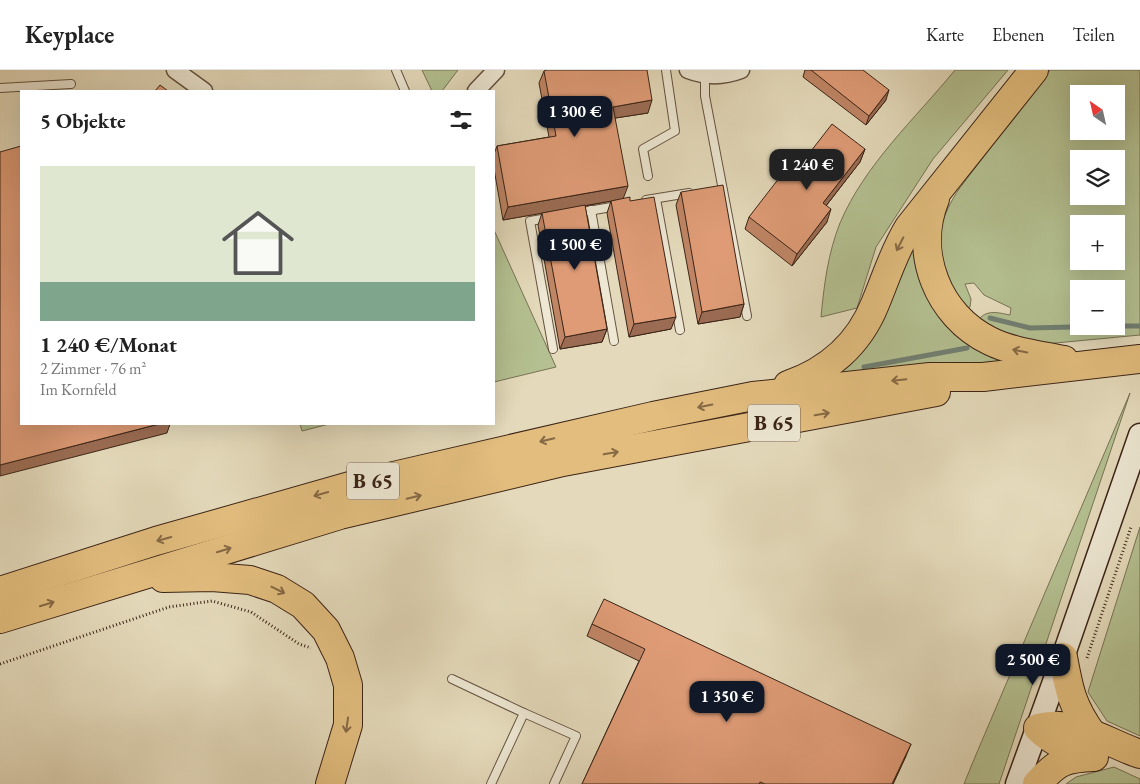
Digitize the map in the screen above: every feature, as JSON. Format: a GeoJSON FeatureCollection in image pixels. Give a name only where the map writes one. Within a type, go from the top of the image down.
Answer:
{"type":"FeatureCollection","features":[{"type":"Feature","properties":{"kind":"highway"},"geometry":{"type":"LineString","coordinates":[[753,396],[807,378],[833,362],[846,350],[867,322],[902,238],[923,208],[1034,70]]}},
{"type":"Feature","properties":{"kind":"highway"},"geometry":{"type":"LineString","coordinates":[[938,191],[928,220],[927,252],[934,282],[951,310],[962,323],[990,342],[1006,348],[1085,365]]}},
{"type":"Feature","properties":{"kind":"highway","name":"B 65"},"geometry":{"type":"LineString","coordinates":[[0,592],[156,541],[350,486],[653,416],[753,396],[930,377],[983,377],[1140,359]]}},
{"type":"Feature","properties":{"kind":"highway","name":"B 65"},"geometry":{"type":"LineString","coordinates":[[0,619],[340,515],[563,462],[930,394],[983,377]]}},
{"type":"Feature","properties":{"kind":"highway"},"geometry":{"type":"LineString","coordinates":[[127,579],[212,577],[250,580],[278,589],[303,605],[326,630],[340,658],[348,685],[348,726],[330,784]]}},
{"type":"Feature","properties":{"kind":"highway"},"geometry":{"type":"LineString","coordinates":[[1075,658],[1068,686],[1075,707],[1093,746],[1120,760],[1140,758]]}},
{"type":"Feature","properties":{"kind":"highway"},"geometry":{"type":"LineString","coordinates":[[1038,728],[1055,741],[1120,747],[1140,754]]}},
{"type":"Feature","properties":{"kind":"highway"},"geometry":{"type":"LineString","coordinates":[[1037,784],[1054,767],[1093,746]]}},
{"type":"Feature","properties":{"kind":"main road"},"geometry":{"type":"LineString","coordinates":[[1017,784],[1038,728],[1075,658],[1140,435]]}},
{"type":"Feature","properties":{"kind":"street"},"geometry":{"type":"LineString","coordinates":[[175,70],[203,90]]}},
{"type":"Feature","properties":{"kind":"street"},"geometry":{"type":"LineString","coordinates":[[477,90],[496,70]]}},
{"type":"Feature","properties":{"kind":"street"},"geometry":{"type":"LineString","coordinates":[[688,70],[705,75],[718,76],[732,74],[741,70]]}},
{"type":"Feature","properties":{"kind":"lane"},"geometry":{"type":"LineString","coordinates":[[396,70],[405,90]]}},
{"type":"Feature","properties":{"kind":"lane"},"geometry":{"type":"LineString","coordinates":[[648,176],[643,149],[675,131],[666,70]]}},
{"type":"Feature","properties":{"kind":"lane"},"geometry":{"type":"LineString","coordinates":[[705,75],[705,96],[747,316]]}},
{"type":"Feature","properties":{"kind":"lane"},"geometry":{"type":"LineString","coordinates":[[0,88],[71,84]]}},
{"type":"Feature","properties":{"kind":"lane"},"geometry":{"type":"LineString","coordinates":[[714,188],[723,187]]}},
{"type":"Feature","properties":{"kind":"lane"},"geometry":{"type":"LineString","coordinates":[[638,202],[695,192]]}},
{"type":"Feature","properties":{"kind":"lane"},"geometry":{"type":"LineString","coordinates":[[656,199],[680,330]]}},
{"type":"Feature","properties":{"kind":"lane"},"geometry":{"type":"LineString","coordinates":[[565,215],[628,204]]}},
{"type":"Feature","properties":{"kind":"lane"},"geometry":{"type":"LineString","coordinates":[[591,210],[614,341]]}},
{"type":"Feature","properties":{"kind":"lane"},"geometry":{"type":"LineString","coordinates":[[553,349],[530,221],[556,217]]}},
{"type":"Feature","properties":{"kind":"lane"},"geometry":{"type":"LineString","coordinates":[[452,679],[576,736],[554,784]]}},
{"type":"Feature","properties":{"kind":"lane"},"geometry":{"type":"LineString","coordinates":[[491,784],[524,713]]}},
{"type":"Feature","properties":{"kind":"path"},"geometry":{"type":"LineString","coordinates":[[1075,658],[1134,520]]}},
{"type":"Feature","properties":{"kind":"path"},"geometry":{"type":"LineString","coordinates":[[0,664],[169,607],[212,602],[251,612],[299,644],[340,658]]}},
{"type":"Feature","properties":{"kind":"green space"},"geometry":{"type":"Polygon","coordinates":[[[422,70],[458,70],[443,90],[432,90],[422,70]]]}},
{"type":"Feature","properties":{"kind":"green space"},"geometry":{"type":"Polygon","coordinates":[[[955,70],[1008,70],[933,159],[876,247],[857,308],[821,317],[825,281],[832,246],[850,201],[892,143],[955,70]]]}},
{"type":"Feature","properties":{"kind":"green space"},"geometry":{"type":"Polygon","coordinates":[[[1050,70],[1140,70],[1140,335],[1045,344],[1005,341],[979,319],[990,313],[1010,315],[1011,308],[984,295],[974,283],[965,284],[971,299],[970,307],[966,309],[958,307],[942,267],[938,247],[940,229],[950,204],[959,189],[1050,70]]]}},
{"type":"Feature","properties":{"kind":"green space"},"geometry":{"type":"Polygon","coordinates":[[[915,227],[920,252],[1008,360],[819,384],[915,227]]]}},
{"type":"Feature","properties":{"kind":"green space"},"geometry":{"type":"Polygon","coordinates":[[[495,232],[556,367],[495,382],[495,232]]]}},
{"type":"Feature","properties":{"kind":"green space"},"geometry":{"type":"Polygon","coordinates":[[[1130,393],[999,784],[964,784],[975,757],[1130,393]]]}},
{"type":"Feature","properties":{"kind":"green space"},"geometry":{"type":"Polygon","coordinates":[[[300,425],[325,425],[302,431],[300,425]]]}},
{"type":"Feature","properties":{"kind":"green space"},"geometry":{"type":"Polygon","coordinates":[[[1140,527],[1140,736],[1107,721],[1088,692],[1140,527]]]}},
{"type":"Feature","properties":{"kind":"green space"},"geometry":{"type":"Polygon","coordinates":[[[1114,767],[1140,779],[1140,784],[1066,784],[1076,777],[1114,767]]]}},
{"type":"Feature","properties":{"kind":"building"},"geometry":{"type":"Polygon","coordinates":[[[647,70],[652,100],[613,107],[628,186],[508,207],[497,146],[556,136],[544,71],[647,70]]]}},
{"type":"Feature","properties":{"kind":"building"},"geometry":{"type":"Polygon","coordinates":[[[811,70],[863,70],[889,90],[869,116],[811,70]]]}},
{"type":"Feature","properties":{"kind":"building"},"geometry":{"type":"Polygon","coordinates":[[[160,85],[167,90],[156,90],[160,85]]]}},
{"type":"Feature","properties":{"kind":"building"},"geometry":{"type":"Polygon","coordinates":[[[832,124],[865,149],[823,203],[831,209],[797,254],[749,217],[783,173],[790,178],[832,124]]]}},
{"type":"Feature","properties":{"kind":"building"},"geometry":{"type":"Polygon","coordinates":[[[20,146],[20,425],[155,425],[0,465],[0,152],[20,146]]]}},
{"type":"Feature","properties":{"kind":"building"},"geometry":{"type":"Polygon","coordinates":[[[723,185],[744,304],[702,312],[681,192],[723,185]]]}},
{"type":"Feature","properties":{"kind":"building"},"geometry":{"type":"Polygon","coordinates":[[[630,197],[630,201],[654,197],[676,317],[634,324],[611,201],[630,197]]]}},
{"type":"Feature","properties":{"kind":"building"},"geometry":{"type":"Polygon","coordinates":[[[585,205],[607,329],[565,337],[542,213],[585,205]]]}},
{"type":"Feature","properties":{"kind":"building"},"geometry":{"type":"Polygon","coordinates":[[[604,599],[911,744],[892,784],[765,784],[760,782],[759,784],[582,784],[645,649],[592,624],[604,599]]]}},
{"type":"Feature","properties":{"kind":"waterway"},"geometry":{"type":"LineString","coordinates":[[990,318],[1030,328],[1070,327]]}},
{"type":"Feature","properties":{"kind":"waterway"},"geometry":{"type":"LineString","coordinates":[[1125,326],[1140,326]]}},
{"type":"Feature","properties":{"kind":"waterway"},"geometry":{"type":"LineString","coordinates":[[864,367],[967,348]]}}]}
